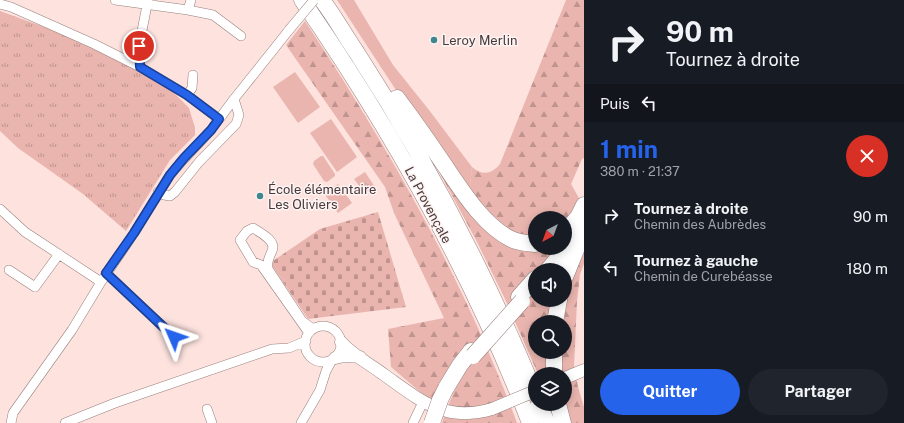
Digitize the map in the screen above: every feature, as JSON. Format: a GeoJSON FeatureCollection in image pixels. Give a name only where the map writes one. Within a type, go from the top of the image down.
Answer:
{"type":"FeatureCollection","features":[{"type":"Feature","properties":{"kind":"highway","name":"La Provençale"},"geometry":{"type":"LineString","coordinates":[[302,0],[372,106],[430,208],[464,273],[530,415],[547,423]]}},
{"type":"Feature","properties":{"kind":"highway","name":"La Provençale"},"geometry":{"type":"LineString","coordinates":[[325,4],[399,119],[446,204],[497,305],[528,376]]}},
{"type":"Feature","properties":{"kind":"highway"},"geometry":{"type":"LineString","coordinates":[[325,4],[366,56],[479,212],[491,225],[511,239],[528,243]]}},
{"type":"Feature","properties":{"kind":"highway"},"geometry":{"type":"LineString","coordinates":[[572,224],[578,217],[584,205]]}},
{"type":"Feature","properties":{"kind":"highway"},"geometry":{"type":"LineString","coordinates":[[572,232],[579,223],[584,212]]}},
{"type":"Feature","properties":{"kind":"highway"},"geometry":{"type":"LineString","coordinates":[[554,263],[574,239],[584,224]]}},
{"type":"Feature","properties":{"kind":"highway"},"geometry":{"type":"LineString","coordinates":[[571,263],[584,232]]}},
{"type":"Feature","properties":{"kind":"highway"},"geometry":{"type":"LineString","coordinates":[[548,263],[554,255]]}},
{"type":"Feature","properties":{"kind":"highway"},"geometry":{"type":"LineString","coordinates":[[521,299],[528,289]]}},
{"type":"Feature","properties":{"kind":"highway"},"geometry":{"type":"LineString","coordinates":[[432,423],[440,400],[460,365],[528,292]]}},
{"type":"Feature","properties":{"kind":"highway"},"geometry":{"type":"LineString","coordinates":[[437,423],[447,390]]}},
{"type":"Feature","properties":{"kind":"highway"},"geometry":{"type":"LineString","coordinates":[[559,411],[562,423]]}},
{"type":"Feature","properties":{"kind":"street"},"geometry":{"type":"LineString","coordinates":[[115,0],[148,2],[213,15],[241,36]]}},
{"type":"Feature","properties":{"kind":"street"},"geometry":{"type":"LineString","coordinates":[[188,10],[191,0]]}},
{"type":"Feature","properties":{"kind":"street"},"geometry":{"type":"LineString","coordinates":[[11,423],[13,413],[72,330],[100,282],[134,233],[158,192],[184,158],[211,130],[234,98],[314,0]]}},
{"type":"Feature","properties":{"kind":"street"},"geometry":{"type":"LineString","coordinates":[[140,67],[139,46],[148,2]]}},
{"type":"Feature","properties":{"kind":"street"},"geometry":{"type":"LineString","coordinates":[[0,4],[11,7],[94,44],[140,67],[187,95],[219,119]]}},
{"type":"Feature","properties":{"kind":"street"},"geometry":{"type":"LineString","coordinates":[[187,95],[192,88],[193,75]]}},
{"type":"Feature","properties":{"kind":"street"},"geometry":{"type":"LineString","coordinates":[[158,192],[170,196],[175,192],[199,162],[236,124],[239,114],[234,98]]}},
{"type":"Feature","properties":{"kind":"street"},"geometry":{"type":"LineString","coordinates":[[0,209],[25,232],[100,282]]}},
{"type":"Feature","properties":{"kind":"street"},"geometry":{"type":"LineString","coordinates":[[309,334],[261,265],[253,262],[240,240],[247,231],[253,228],[264,234],[273,243],[274,249],[267,261],[268,269],[309,334],[306,351],[316,360],[321,362],[328,362],[342,356],[360,357]]}},
{"type":"Feature","properties":{"kind":"street"},"geometry":{"type":"LineString","coordinates":[[9,270],[35,287],[59,254]]}},
{"type":"Feature","properties":{"kind":"street"},"geometry":{"type":"LineString","coordinates":[[106,273],[174,337]]}},
{"type":"Feature","properties":{"kind":"street"},"geometry":{"type":"LineString","coordinates":[[289,348],[320,326],[329,327],[336,331],[341,342],[339,354],[334,359],[323,379],[320,390],[301,423]]}},
{"type":"Feature","properties":{"kind":"street"},"geometry":{"type":"LineString","coordinates":[[341,342],[423,402],[442,411],[463,415],[474,414],[492,409],[528,395]]}},
{"type":"Feature","properties":{"kind":"street"},"geometry":{"type":"LineString","coordinates":[[65,423],[115,403],[272,350],[289,348],[309,354]]}},
{"type":"Feature","properties":{"kind":"street"},"geometry":{"type":"LineString","coordinates":[[316,360],[323,379]]}},
{"type":"Feature","properties":{"kind":"street"},"geometry":{"type":"LineString","coordinates":[[413,423],[423,402]]}},
{"type":"Feature","properties":{"kind":"street"},"geometry":{"type":"LineString","coordinates":[[207,409],[212,423]]}},
{"type":"Feature","properties":{"kind":"green space"},"geometry":{"type":"Polygon","coordinates":[[[337,0],[354,0],[393,65],[472,167],[470,186],[473,198],[394,87],[337,0]]]}},
{"type":"Feature","properties":{"kind":"green space"},"geometry":{"type":"Polygon","coordinates":[[[566,0],[584,0],[584,158],[582,159],[571,184],[580,200],[572,214],[572,211],[528,211],[528,237],[509,232],[473,198],[470,186],[472,167],[479,172],[487,173],[494,170],[500,164],[566,0]]]}},
{"type":"Feature","properties":{"kind":"green space"},"geometry":{"type":"Polygon","coordinates":[[[0,11],[91,44],[146,74],[172,91],[189,108],[195,128],[195,135],[170,160],[126,231],[83,194],[18,148],[0,131],[0,11]]]}},
{"type":"Feature","properties":{"kind":"green space"},"geometry":{"type":"Polygon","coordinates":[[[305,21],[366,117],[423,216],[449,266],[473,318],[517,423],[442,423],[444,417],[470,419],[483,418],[496,414],[492,404],[484,407],[447,408],[458,383],[434,402],[391,367],[388,329],[444,318],[394,213],[385,187],[286,45],[305,21]]]}},
{"type":"Feature","properties":{"kind":"green space"},"geometry":{"type":"Polygon","coordinates":[[[295,72],[320,107],[298,123],[273,87],[295,72]]]}},
{"type":"Feature","properties":{"kind":"green space"},"geometry":{"type":"Polygon","coordinates":[[[331,119],[357,157],[337,172],[310,133],[331,119]]]}},
{"type":"Feature","properties":{"kind":"green space"},"geometry":{"type":"Polygon","coordinates":[[[429,153],[467,202],[528,247],[528,255],[551,255],[545,263],[528,263],[528,289],[519,309],[528,299],[528,307],[555,307],[554,315],[528,315],[528,351],[505,299],[476,240],[429,153]]]}},
{"type":"Feature","properties":{"kind":"green space"},"geometry":{"type":"Polygon","coordinates":[[[323,156],[335,174],[335,176],[327,182],[324,181],[313,164],[314,161],[323,156]]]}},
{"type":"Feature","properties":{"kind":"green space"},"geometry":{"type":"Polygon","coordinates":[[[365,172],[375,187],[365,194],[354,179],[365,172]]]}},
{"type":"Feature","properties":{"kind":"green space"},"geometry":{"type":"Polygon","coordinates":[[[338,184],[352,203],[338,213],[324,193],[338,184]]]}},
{"type":"Feature","properties":{"kind":"green space"},"geometry":{"type":"Polygon","coordinates":[[[378,212],[406,307],[308,319],[270,263],[320,229],[378,212]]]}},
{"type":"Feature","properties":{"kind":"green space"},"geometry":{"type":"Polygon","coordinates":[[[584,240],[584,264],[580,274],[577,302],[574,366],[584,407],[584,423],[567,423],[567,411],[572,411],[572,367],[558,367],[558,359],[572,359],[572,315],[561,315],[563,307],[572,307],[572,273],[584,240]]]}},
{"type":"Feature","properties":{"kind":"green space"},"geometry":{"type":"Polygon","coordinates":[[[531,359],[551,359],[551,367],[535,367],[531,359]]]}},
{"type":"Feature","properties":{"kind":"place","name":"Leroy Merlin"},"geometry":{"type":"Point","coordinates":[434,40]}},
{"type":"Feature","properties":{"kind":"place","name":"École élémentaire Les Oliviers"},"geometry":{"type":"Point","coordinates":[260,196]}},
{"type":"Feature","properties":{"kind":"route"},"geometry":{"type":"LineString","coordinates":[[139,46],[141,60],[140,67],[187,95],[219,119],[211,130],[170,175],[158,192],[134,233],[106,273],[174,337]]}}]}
